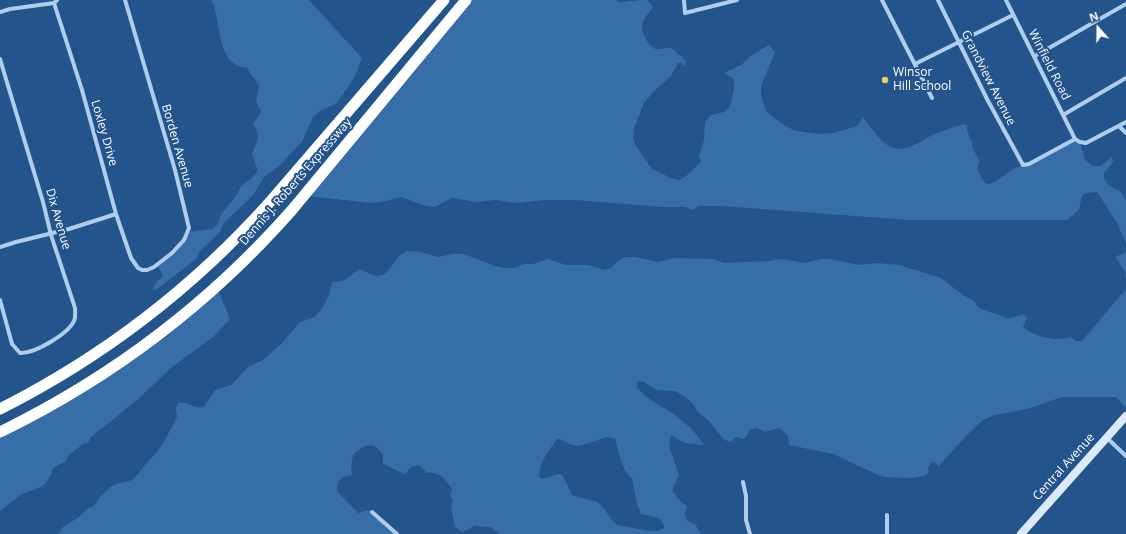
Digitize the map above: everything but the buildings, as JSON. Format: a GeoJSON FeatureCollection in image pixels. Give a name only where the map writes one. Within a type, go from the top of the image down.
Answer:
{"type":"FeatureCollection","features":[{"type":"Feature","properties":{"kind":"highway","name":"Dennis J. Roberts Expressway"},"geometry":{"type":"LineString","coordinates":[[0,409],[51,382],[106,347],[159,308],[198,275],[240,235],[265,208],[444,0]]}},
{"type":"Feature","properties":{"kind":"highway","name":"Dennis J. Roberts Expressway"},"geometry":{"type":"LineString","coordinates":[[0,432],[68,396],[111,369],[164,330],[215,288],[252,253],[292,210],[466,0]]}},
{"type":"Feature","properties":{"kind":"main road","name":"Central Avenue"},"geometry":{"type":"LineString","coordinates":[[1021,534],[1126,416]]}},
{"type":"Feature","properties":{"kind":"street","name":"Borden Avenue"},"geometry":{"type":"LineString","coordinates":[[125,0],[170,155],[189,228],[184,240],[172,253],[154,267],[147,270],[138,268]]}},
{"type":"Feature","properties":{"kind":"street"},"geometry":{"type":"LineString","coordinates":[[684,0],[685,13],[737,0]]}},
{"type":"Feature","properties":{"kind":"street"},"geometry":{"type":"LineString","coordinates":[[882,0],[932,98]]}},
{"type":"Feature","properties":{"kind":"street","name":"Grandview Avenue"},"geometry":{"type":"LineString","coordinates":[[938,0],[987,99],[1022,164],[1029,164],[1075,139]]}},
{"type":"Feature","properties":{"kind":"street"},"geometry":{"type":"LineString","coordinates":[[1006,1],[1012,0]]}},
{"type":"Feature","properties":{"kind":"street","name":"Loxley Drive"},"geometry":{"type":"LineString","coordinates":[[55,1],[82,90],[116,214],[131,258],[138,268]]}},
{"type":"Feature","properties":{"kind":"street"},"geometry":{"type":"LineString","coordinates":[[0,12],[55,1]]}},
{"type":"Feature","properties":{"kind":"street","name":"Winfield Road"},"geometry":{"type":"LineString","coordinates":[[1006,1],[1075,139]]}},
{"type":"Feature","properties":{"kind":"street"},"geometry":{"type":"LineString","coordinates":[[1034,56],[1126,4]]}},
{"type":"Feature","properties":{"kind":"street"},"geometry":{"type":"LineString","coordinates":[[915,64],[1013,15]]}},
{"type":"Feature","properties":{"kind":"street","name":"Dix Avenue"},"geometry":{"type":"LineString","coordinates":[[0,59],[75,308],[75,319],[70,327],[44,346],[30,352],[18,352],[8,335],[7,324],[0,300]]}},
{"type":"Feature","properties":{"kind":"street"},"geometry":{"type":"LineString","coordinates":[[1063,115],[1126,78]]}},
{"type":"Feature","properties":{"kind":"street"},"geometry":{"type":"LineString","coordinates":[[1075,139],[1086,143],[1126,122]]}},
{"type":"Feature","properties":{"kind":"street"},"geometry":{"type":"LineString","coordinates":[[1119,126],[1126,133]]}},
{"type":"Feature","properties":{"kind":"street"},"geometry":{"type":"LineString","coordinates":[[0,247],[51,232],[69,229],[116,214]]}},
{"type":"Feature","properties":{"kind":"street"},"geometry":{"type":"LineString","coordinates":[[1106,438],[1126,456]]}},
{"type":"Feature","properties":{"kind":"street"},"geometry":{"type":"LineString","coordinates":[[743,482],[746,496],[746,520],[750,534]]}},
{"type":"Feature","properties":{"kind":"street"},"geometry":{"type":"LineString","coordinates":[[372,512],[397,534]]}},
{"type":"Feature","properties":{"kind":"street"},"geometry":{"type":"LineString","coordinates":[[887,516],[887,534]]}},
{"type":"Feature","properties":{"kind":"shaded area"},"geometry":{"type":"Polygon","coordinates":[[[211,0],[309,0],[362,58],[355,77],[337,103],[320,111],[313,117],[302,142],[278,167],[265,176],[253,195],[223,224],[220,232],[199,252],[197,258],[157,289],[152,290],[157,281],[163,276],[157,264],[170,253],[189,232],[212,229],[218,224],[221,214],[234,199],[241,186],[251,179],[258,171],[252,154],[258,138],[253,123],[259,116],[261,110],[256,102],[259,86],[247,68],[238,66],[231,61],[226,54],[222,45],[214,7],[211,0]]]}},
{"type":"Feature","properties":{"kind":"shaded area"},"geometry":{"type":"Polygon","coordinates":[[[470,0],[616,0],[618,2],[647,0],[653,7],[644,19],[642,26],[647,41],[656,49],[673,49],[678,55],[682,56],[686,62],[685,67],[682,63],[678,63],[671,76],[653,92],[644,103],[634,128],[633,138],[635,144],[651,168],[671,178],[679,180],[685,177],[701,162],[699,156],[704,140],[705,122],[711,115],[724,112],[728,109],[731,103],[734,88],[734,79],[724,73],[741,65],[752,55],[769,45],[775,52],[761,87],[761,94],[766,111],[785,126],[796,131],[822,134],[834,133],[857,126],[862,120],[862,116],[886,144],[901,149],[913,146],[938,133],[964,124],[967,126],[972,147],[980,162],[977,167],[978,171],[983,181],[988,184],[998,180],[1015,168],[1026,165],[1075,138],[1080,142],[1085,160],[1093,166],[1101,166],[1111,157],[1114,161],[1104,173],[1104,178],[1108,185],[1121,192],[1126,200],[1126,244],[1117,223],[1097,192],[1082,195],[1079,210],[1067,220],[908,220],[722,206],[699,206],[692,210],[685,207],[661,207],[576,200],[545,200],[517,203],[495,200],[477,202],[452,198],[435,207],[425,206],[401,197],[371,203],[308,196],[470,0]]]}},
{"type":"Feature","properties":{"kind":"shaded area"},"geometry":{"type":"Polygon","coordinates":[[[407,251],[420,252],[438,257],[452,254],[464,254],[495,266],[505,268],[514,268],[548,259],[566,265],[588,265],[605,270],[611,268],[618,261],[626,257],[635,257],[658,262],[674,258],[714,259],[724,263],[781,259],[805,263],[820,259],[830,259],[859,265],[877,263],[899,265],[941,278],[963,295],[974,301],[979,308],[1007,318],[1024,314],[1027,318],[1023,327],[1027,331],[1046,338],[1059,339],[1071,337],[1076,341],[1082,341],[1126,289],[1126,408],[1116,397],[1062,397],[1027,409],[995,415],[983,420],[965,437],[939,466],[934,462],[931,463],[928,468],[929,473],[924,476],[910,478],[883,477],[833,454],[789,445],[788,435],[779,428],[765,432],[757,428],[751,429],[744,439],[736,437],[730,442],[723,439],[709,421],[698,412],[693,404],[684,396],[675,391],[657,390],[644,382],[638,381],[637,387],[641,392],[675,415],[695,433],[704,445],[685,443],[671,435],[669,446],[679,475],[672,491],[682,503],[687,506],[685,515],[687,520],[695,524],[701,534],[499,534],[491,527],[475,526],[462,532],[455,527],[451,507],[453,501],[450,495],[452,490],[445,479],[435,473],[427,473],[419,465],[411,467],[405,474],[383,464],[383,455],[376,447],[371,445],[362,448],[354,454],[351,468],[352,475],[343,477],[338,482],[337,491],[358,513],[369,510],[398,534],[58,534],[63,527],[79,517],[88,508],[94,506],[99,498],[110,487],[134,479],[158,451],[166,438],[177,417],[176,408],[178,403],[185,403],[196,407],[204,407],[215,390],[231,385],[248,367],[263,360],[282,343],[300,322],[315,317],[324,305],[333,282],[345,280],[359,269],[375,276],[383,275],[389,270],[399,256],[407,251]],[[608,437],[579,446],[571,445],[558,438],[543,461],[539,472],[539,477],[542,479],[558,474],[563,476],[572,495],[597,502],[617,525],[657,531],[664,528],[659,519],[641,514],[637,504],[632,478],[625,470],[615,439],[608,437]]]}},
{"type":"Feature","properties":{"kind":"shaded area"},"geometry":{"type":"Polygon","coordinates":[[[1126,252],[1126,273],[1115,257],[1126,252]]]}},
{"type":"Feature","properties":{"kind":"shaded area"},"geometry":{"type":"Polygon","coordinates":[[[218,290],[230,319],[213,337],[172,367],[136,401],[91,437],[88,443],[83,444],[68,456],[66,461],[53,468],[47,482],[39,488],[24,493],[0,511],[0,435],[15,427],[218,290]]]}},
{"type":"Feature","properties":{"kind":"place","name":"Winsor Hill School"},"geometry":{"type":"Point","coordinates":[885,80]}}]}
